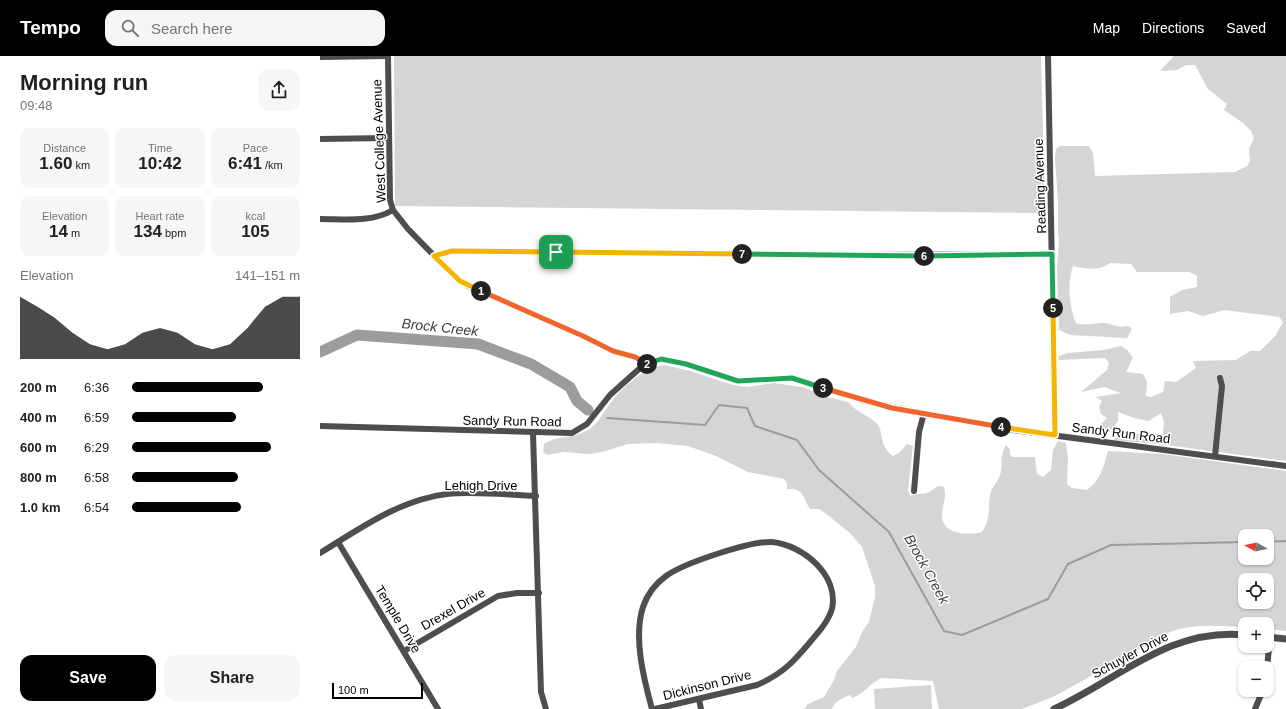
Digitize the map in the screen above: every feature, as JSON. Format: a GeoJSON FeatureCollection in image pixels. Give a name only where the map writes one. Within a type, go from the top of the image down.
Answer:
{"type":"FeatureCollection","features":[{"type":"Feature","properties":{"kind":"street"},"geometry":{"type":"LineString","coordinates":[[320,56],[388,56]]}},
{"type":"Feature","properties":{"kind":"street","name":"West College Avenue"},"geometry":{"type":"LineString","coordinates":[[388,56],[390,200],[393,210],[434,256],[452,274],[468,286],[583,336],[613,351],[635,357],[646,364]]}},
{"type":"Feature","properties":{"kind":"street","name":"Reading Avenue"},"geometry":{"type":"LineString","coordinates":[[1048,56],[1055,435]]}},
{"type":"Feature","properties":{"kind":"street"},"geometry":{"type":"LineString","coordinates":[[320,139],[389,138]]}},
{"type":"Feature","properties":{"kind":"street"},"geometry":{"type":"LineString","coordinates":[[320,219],[378,217],[393,210]]}},
{"type":"Feature","properties":{"kind":"street"},"geometry":{"type":"LineString","coordinates":[[434,256],[452,251],[828,255],[1052,254]]}},
{"type":"Feature","properties":{"kind":"street","name":"Sandy Run Road"},"geometry":{"type":"LineString","coordinates":[[320,426],[568,434],[580,429],[592,419],[610,395],[646,364],[661,359],[676,361],[738,381],[782,378],[797,379],[861,400],[924,413],[1055,435],[1286,466]]}},
{"type":"Feature","properties":{"kind":"street"},"geometry":{"type":"LineString","coordinates":[[1215,456],[1222,386],[1220,378]]}},
{"type":"Feature","properties":{"kind":"street"},"geometry":{"type":"LineString","coordinates":[[914,491],[918,439],[924,413]]}},
{"type":"Feature","properties":{"kind":"street"},"geometry":{"type":"LineString","coordinates":[[534,433],[542,692],[546,709]]}},
{"type":"Feature","properties":{"kind":"street","name":"Lehigh Drive"},"geometry":{"type":"LineString","coordinates":[[320,553],[393,510],[430,497],[462,493],[536,496]]}},
{"type":"Feature","properties":{"kind":"street","name":"Temple Drive"},"geometry":{"type":"LineString","coordinates":[[338,542],[438,709]]}},
{"type":"Feature","properties":{"kind":"street","name":"Dickinson Drive"},"geometry":{"type":"LineString","coordinates":[[652,709],[641,666],[640,624],[643,607],[657,583],[684,566],[754,542],[779,544],[797,550],[807,556],[826,578],[832,593],[831,612],[822,628],[796,660],[769,679],[745,688],[655,709]]}},
{"type":"Feature","properties":{"kind":"street","name":"Drexel Drive"},"geometry":{"type":"LineString","coordinates":[[404,651],[498,596],[517,593],[539,593]]}},
{"type":"Feature","properties":{"kind":"street","name":"Schuyler Drive"},"geometry":{"type":"LineString","coordinates":[[1054,709],[1153,654],[1178,642],[1210,634],[1238,635]]}},
{"type":"Feature","properties":{"kind":"street"},"geometry":{"type":"LineString","coordinates":[[1274,638],[1286,639]]}},
{"type":"Feature","properties":{"kind":"street"},"geometry":{"type":"LineString","coordinates":[[1255,709],[1260,697]]}},
{"type":"Feature","properties":{"kind":"street"},"geometry":{"type":"LineString","coordinates":[[699,699],[701,709]]}},
{"type":"Feature","properties":{"kind":"shaded area"},"geometry":{"type":"Polygon","coordinates":[[[394,56],[1041,56],[1045,213],[395,206],[394,56]]]}},
{"type":"Feature","properties":{"kind":"shaded area"},"geometry":{"type":"Polygon","coordinates":[[[1174,56],[1286,56],[1286,461],[1159,444],[1113,440],[1123,434],[1163,434],[1164,422],[1161,413],[1149,421],[1134,418],[1118,412],[1118,421],[1114,426],[1107,432],[1098,434],[1099,426],[1107,418],[1101,414],[1099,407],[1102,401],[1096,397],[1121,393],[1104,387],[1081,392],[1107,370],[1109,363],[1105,358],[1058,360],[1059,356],[1068,353],[1103,350],[1121,346],[1127,350],[1133,358],[1126,372],[1143,374],[1147,382],[1146,396],[1151,397],[1163,392],[1165,381],[1176,382],[1196,368],[1193,361],[1236,360],[1250,351],[1260,351],[1276,335],[1283,322],[1279,317],[1224,310],[1203,316],[1188,311],[1170,314],[1170,297],[1182,290],[1197,287],[1197,276],[1189,272],[1137,272],[1131,264],[1110,263],[1106,266],[1097,268],[1082,268],[1073,266],[1069,287],[1070,303],[1076,323],[1086,325],[1105,323],[1121,327],[1129,326],[1132,329],[1127,338],[1070,335],[1059,330],[1057,270],[1059,240],[1055,158],[1056,149],[1060,146],[1089,146],[1093,153],[1095,176],[1235,172],[1247,166],[1250,161],[1249,149],[1254,138],[1251,131],[1243,123],[1224,110],[1227,104],[1208,89],[1195,65],[1186,65],[1177,70],[1160,71],[1174,56]]]}},
{"type":"Feature","properties":{"kind":"shaded area"},"geometry":{"type":"Polygon","coordinates":[[[664,365],[690,371],[733,385],[747,387],[773,383],[806,388],[823,396],[848,402],[878,425],[884,444],[893,456],[899,453],[907,444],[913,446],[908,490],[910,496],[929,492],[938,486],[944,487],[943,522],[946,527],[957,532],[970,534],[982,532],[985,527],[989,514],[989,500],[991,492],[1000,475],[1002,467],[1002,454],[1006,445],[1010,449],[1010,454],[1012,457],[1035,457],[1037,474],[1043,477],[1051,470],[1053,450],[1058,441],[1066,443],[1068,459],[1067,484],[1072,488],[1087,490],[1098,478],[1103,468],[1108,451],[1162,454],[1286,471],[1286,631],[1274,630],[1274,617],[1238,617],[1238,627],[1198,626],[1179,629],[1170,632],[1055,696],[1022,709],[939,709],[933,681],[881,678],[856,696],[852,698],[850,695],[839,700],[832,709],[804,709],[808,704],[824,697],[834,680],[837,671],[856,647],[862,632],[869,622],[875,597],[875,586],[862,547],[850,533],[819,509],[810,509],[800,491],[787,489],[787,483],[784,479],[748,472],[716,456],[688,446],[656,443],[628,444],[590,454],[563,452],[547,455],[543,452],[544,444],[556,439],[579,434],[592,427],[618,394],[639,375],[648,370],[664,365]]]}},
{"type":"Feature","properties":{"kind":"shaded area"},"geometry":{"type":"Polygon","coordinates":[[[931,685],[932,709],[875,709],[874,689],[931,685]]]}},
{"type":"Feature","properties":{"kind":"waterway","name":"Brock Creek"},"geometry":{"type":"LineString","coordinates":[[320,352],[357,335],[478,344],[531,364],[570,387],[577,401],[588,410]]}},
{"type":"Feature","properties":{"kind":"waterway","name":"Brock Creek"},"geometry":{"type":"LineString","coordinates":[[607,418],[705,425],[719,405],[747,408],[755,426],[797,440],[819,470],[889,532],[944,631],[962,635],[1048,599],[1068,564],[1111,545],[1238,542]]}},
{"type":"Feature","properties":{"kind":"waterway","name":"Brock Creek"},"geometry":{"type":"LineString","coordinates":[[1274,542],[1286,541]]}},
{"type":"Feature","properties":{"kind":"route"},"geometry":{"type":"LineString","coordinates":[[452,251],[556,252],[926,256],[1052,254],[1055,435],[1013,430],[892,408],[837,393],[792,378],[746,382],[730,380],[676,361],[661,359],[646,364],[635,357],[626,356],[613,351],[583,336],[468,286],[452,274],[434,256],[452,251]]}}]}
